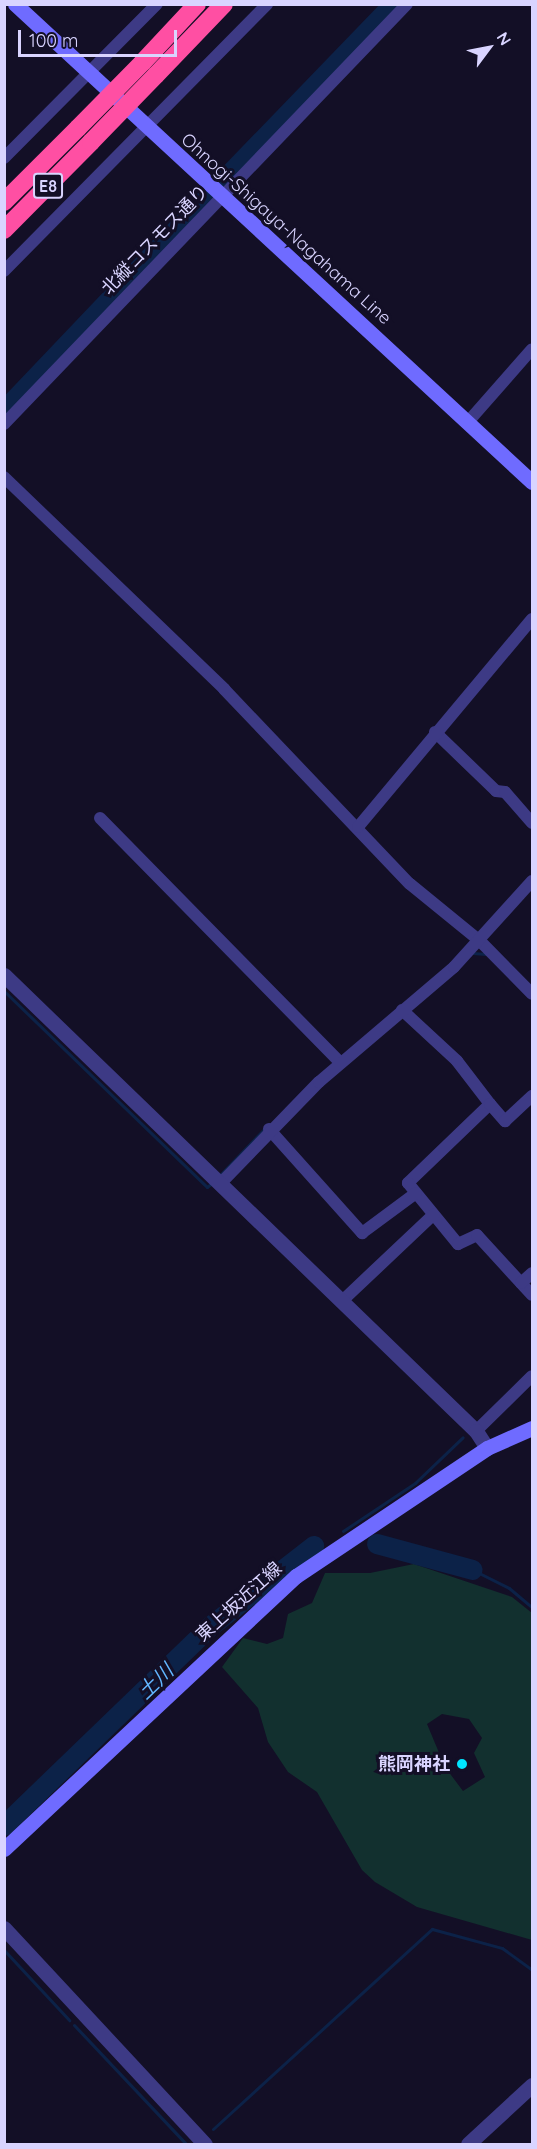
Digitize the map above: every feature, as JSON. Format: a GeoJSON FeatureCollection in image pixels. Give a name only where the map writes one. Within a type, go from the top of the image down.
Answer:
{"type":"FeatureCollection","features":[{"type":"Feature","properties":{"kind":"highway","name":"E8"},"geometry":{"type":"LineString","coordinates":[[4,202],[196,4]]}},
{"type":"Feature","properties":{"kind":"highway","name":"E8"},"geometry":{"type":"LineString","coordinates":[[4,230],[224,4]]}},
{"type":"Feature","properties":{"kind":"main road","name":"Ohnogi-Shigaya-Nagahama Line"},"geometry":{"type":"LineString","coordinates":[[15,4],[146,128],[224,195],[532,482]]}},
{"type":"Feature","properties":{"kind":"main road","name":"東上坂近江線"},"geometry":{"type":"LineString","coordinates":[[4,1849],[296,1576],[487,1448],[532,1428]]}},
{"type":"Feature","properties":{"kind":"street"},"geometry":{"type":"LineString","coordinates":[[4,158],[89,75],[157,4]]}},
{"type":"Feature","properties":{"kind":"street"},"geometry":{"type":"LineString","coordinates":[[4,271],[267,4]]}},
{"type":"Feature","properties":{"kind":"street","name":"北縦コスモス通り"},"geometry":{"type":"LineString","coordinates":[[4,424],[407,4]]}},
{"type":"Feature","properties":{"kind":"street"},"geometry":{"type":"LineString","coordinates":[[467,423],[532,349]]}},
{"type":"Feature","properties":{"kind":"street"},"geometry":{"type":"LineString","coordinates":[[4,477],[358,827],[410,884],[480,941],[532,994]]}},
{"type":"Feature","properties":{"kind":"street"},"geometry":{"type":"LineString","coordinates":[[358,827],[435,732],[532,620]]}},
{"type":"Feature","properties":{"kind":"street"},"geometry":{"type":"LineString","coordinates":[[435,732],[496,791],[505,792],[532,823]]}},
{"type":"Feature","properties":{"kind":"street"},"geometry":{"type":"LineString","coordinates":[[100,818],[340,1062]]}},
{"type":"Feature","properties":{"kind":"street"},"geometry":{"type":"LineString","coordinates":[[217,1181],[268,1129],[340,1062],[404,1014],[480,941],[532,881]]}},
{"type":"Feature","properties":{"kind":"street"},"geometry":{"type":"LineString","coordinates":[[4,975],[476,1431],[487,1448]]}},
{"type":"Feature","properties":{"kind":"street"},"geometry":{"type":"LineString","coordinates":[[404,1014],[457,1061],[505,1121],[532,1096]]}},
{"type":"Feature","properties":{"kind":"street"},"geometry":{"type":"LineString","coordinates":[[490,1104],[410,1178],[416,1193],[458,1244],[477,1235],[532,1295]]}},
{"type":"Feature","properties":{"kind":"street"},"geometry":{"type":"LineString","coordinates":[[268,1129],[362,1233],[416,1193]]}},
{"type":"Feature","properties":{"kind":"street"},"geometry":{"type":"LineString","coordinates":[[341,1302],[433,1215]]}},
{"type":"Feature","properties":{"kind":"street"},"geometry":{"type":"LineString","coordinates":[[521,1283],[532,1272]]}},
{"type":"Feature","properties":{"kind":"street"},"geometry":{"type":"LineString","coordinates":[[476,1431],[532,1376]]}},
{"type":"Feature","properties":{"kind":"street"},"geometry":{"type":"LineString","coordinates":[[4,1928],[205,2145]]}},
{"type":"Feature","properties":{"kind":"street"},"geometry":{"type":"LineString","coordinates":[[468,2145],[532,2085]]}},
{"type":"Feature","properties":{"kind":"green space"},"geometry":{"type":"Polygon","coordinates":[[[414,1564],[512,1597],[532,1613],[532,1940],[417,1907],[375,1882],[362,1870],[317,1792],[288,1772],[268,1742],[258,1708],[222,1667],[243,1638],[267,1644],[283,1638],[288,1614],[312,1603],[325,1573],[370,1573],[414,1564]],[[442,1714],[427,1724],[445,1767],[463,1791],[485,1777],[474,1753],[482,1738],[469,1719],[442,1714]]]}},
{"type":"Feature","properties":{"kind":"waterway"},"geometry":{"type":"LineString","coordinates":[[227,177],[394,4]]}},
{"type":"Feature","properties":{"kind":"waterway"},"geometry":{"type":"LineString","coordinates":[[4,411],[207,198]]}},
{"type":"Feature","properties":{"kind":"waterway"},"geometry":{"type":"LineString","coordinates":[[473,953],[486,954]]}},
{"type":"Feature","properties":{"kind":"waterway"},"geometry":{"type":"LineString","coordinates":[[4,991],[207,1187],[212,1183]]}},
{"type":"Feature","properties":{"kind":"waterway"},"geometry":{"type":"LineString","coordinates":[[219,1176],[264,1129]]}},
{"type":"Feature","properties":{"kind":"waterway"},"geometry":{"type":"LineString","coordinates":[[343,1531],[415,1483],[463,1437]]}},
{"type":"Feature","properties":{"kind":"waterway","name":"土川"},"geometry":{"type":"LineString","coordinates":[[377,1544],[473,1570]]}},
{"type":"Feature","properties":{"kind":"waterway","name":"土川"},"geometry":{"type":"LineString","coordinates":[[4,1826],[210,1627],[314,1546]]}},
{"type":"Feature","properties":{"kind":"waterway"},"geometry":{"type":"LineString","coordinates":[[473,1570],[509,1588],[532,1607]]}},
{"type":"Feature","properties":{"kind":"waterway"},"geometry":{"type":"LineString","coordinates":[[213,2129],[432,1929],[502,1948],[532,1970]]}},
{"type":"Feature","properties":{"kind":"waterway"},"geometry":{"type":"LineString","coordinates":[[4,1950],[69,2020]]}},
{"type":"Feature","properties":{"kind":"waterway"},"geometry":{"type":"LineString","coordinates":[[74,2025],[186,2144]]}},
{"type":"Feature","properties":{"kind":"place","name":"熊岡神社"},"geometry":{"type":"Point","coordinates":[462,1764]}}]}
